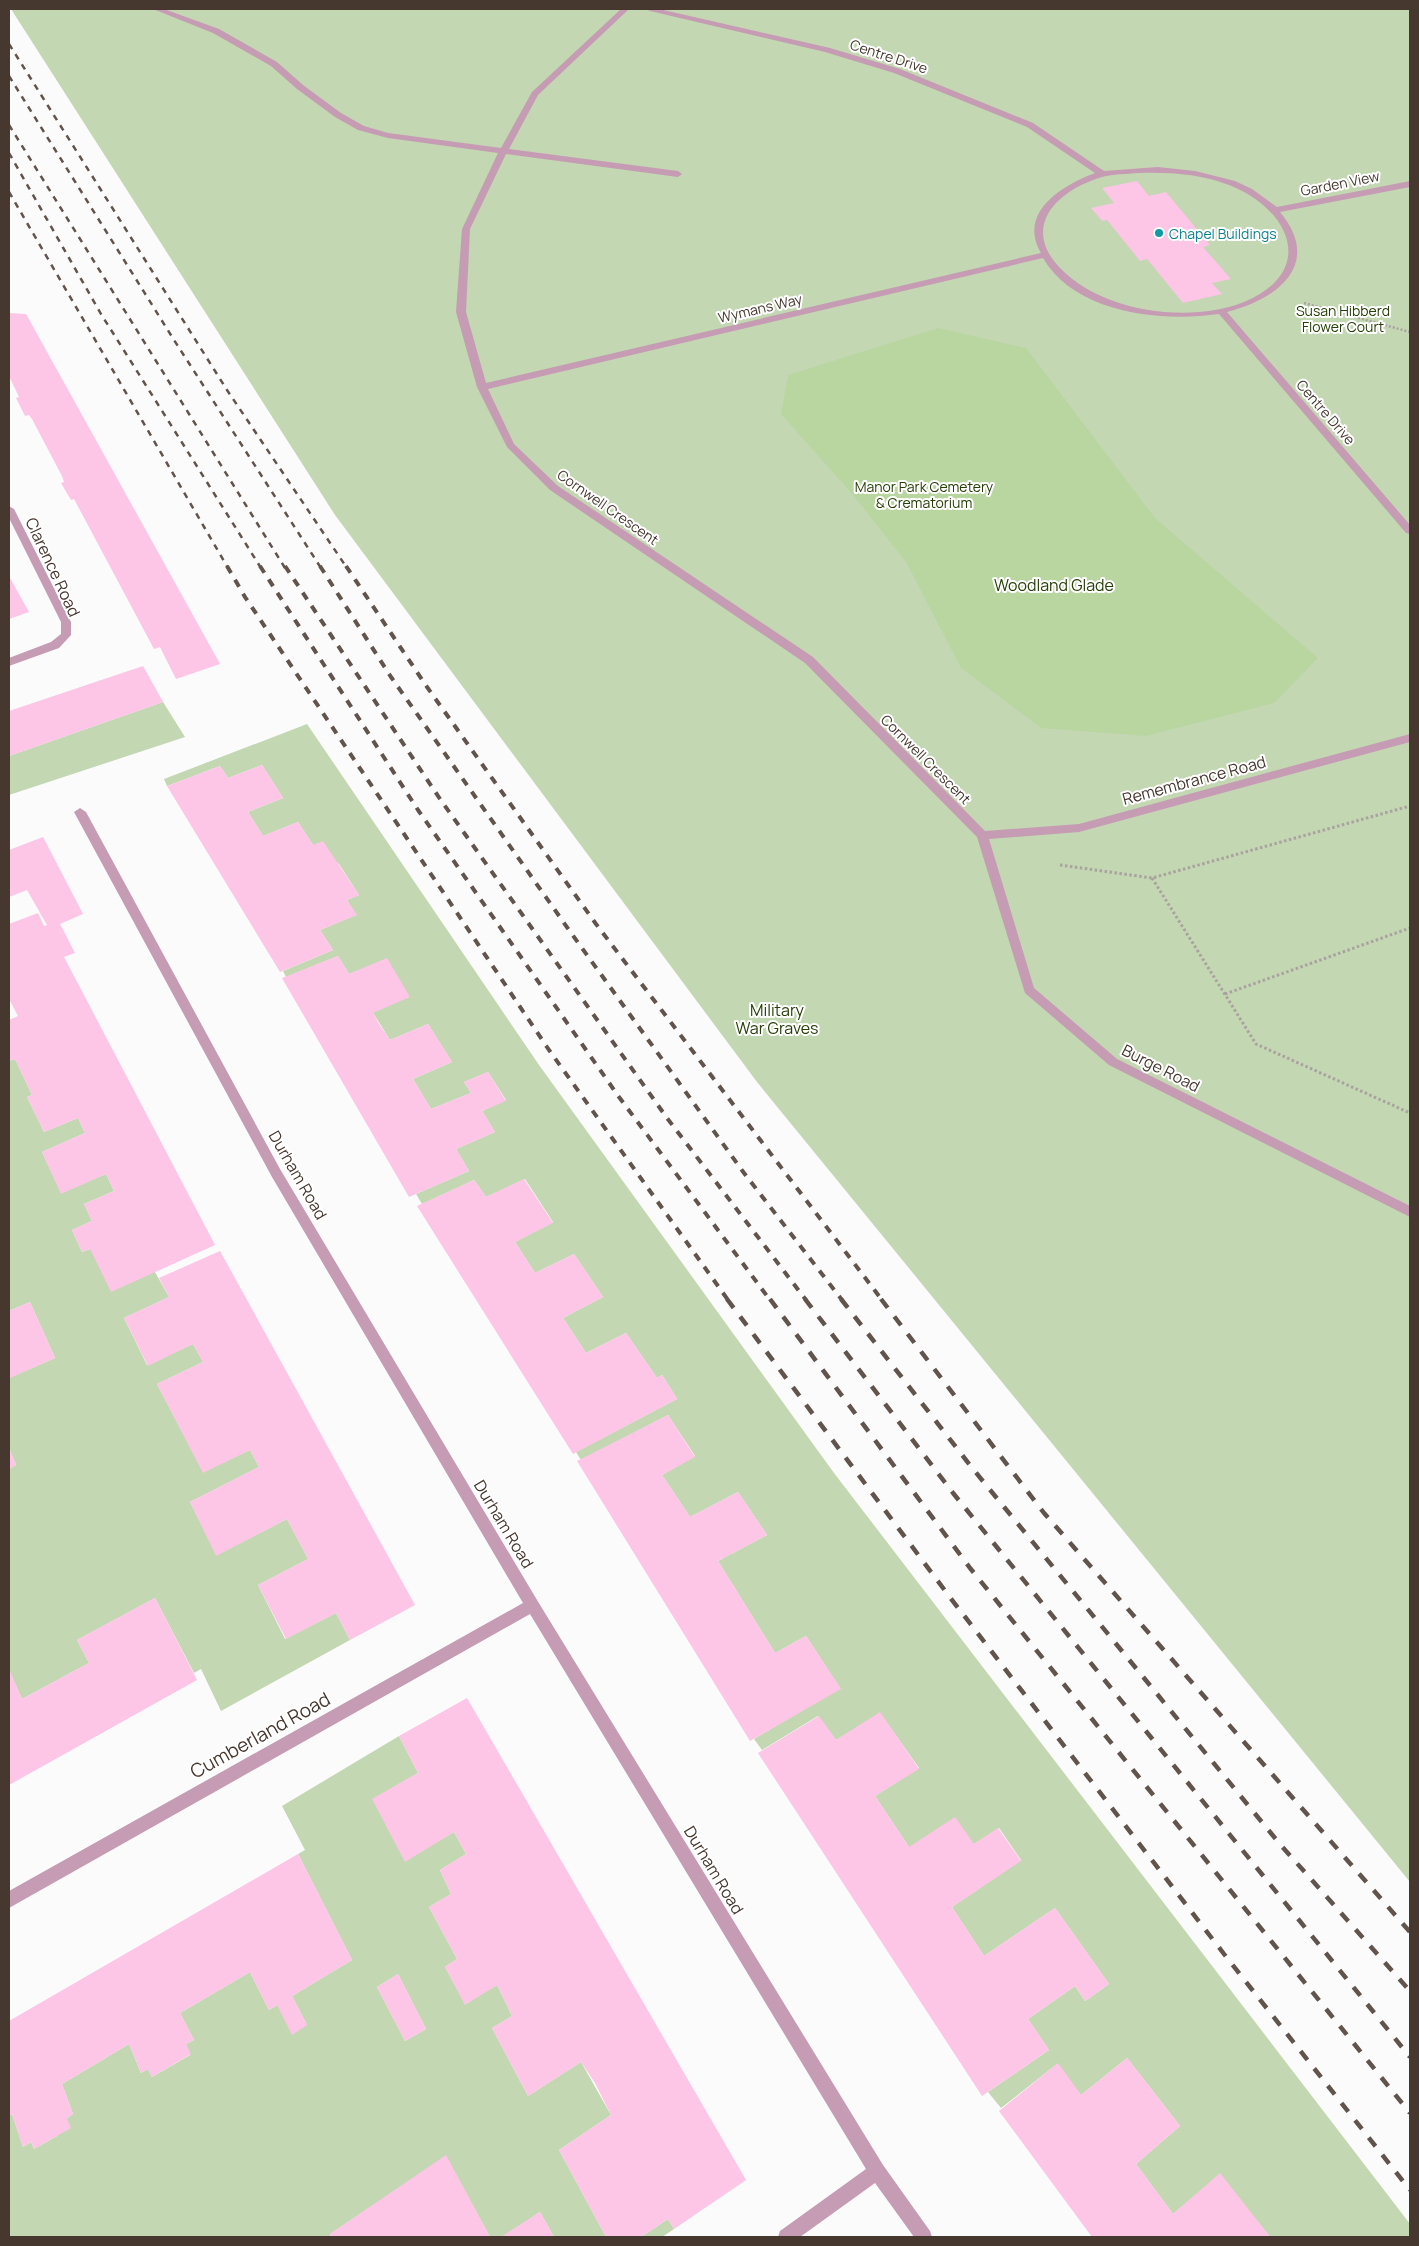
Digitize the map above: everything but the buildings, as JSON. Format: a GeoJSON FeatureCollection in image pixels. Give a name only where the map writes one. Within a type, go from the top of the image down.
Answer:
{"type":"FeatureCollection","features":[{"type":"Feature","properties":{"kind":"street"},"geometry":{"type":"LineString","coordinates":[[157,9],[216,31],[274,64],[300,87],[338,115],[361,128],[388,135],[503,152],[678,174]]}},
{"type":"Feature","properties":{"kind":"street","name":"Cornwell Crescent"},"geometry":{"type":"LineString","coordinates":[[625,9],[535,94],[503,152],[466,229],[461,312],[482,387],[510,444],[554,488],[808,660],[982,835]]}},
{"type":"Feature","properties":{"kind":"street","name":"Centre Drive"},"geometry":{"type":"LineString","coordinates":[[650,9],[827,50],[897,71],[1030,125],[1102,174]]}},
{"type":"Feature","properties":{"kind":"street"},"geometry":{"type":"LineString","coordinates":[[1138,169],[1177,170],[1206,176],[1249,192],[1275,210],[1290,230],[1295,251],[1289,271],[1273,289],[1248,304],[1221,311],[1182,315],[1146,312],[1112,304],[1082,291],[1059,274],[1044,255],[1038,235],[1042,216],[1055,198],[1075,184],[1102,174],[1138,169]]}},
{"type":"Feature","properties":{"kind":"street","name":"Garden View"},"geometry":{"type":"LineString","coordinates":[[1275,210],[1410,184]]}},
{"type":"Feature","properties":{"kind":"street","name":"Wymans Way"},"geometry":{"type":"LineString","coordinates":[[482,387],[1044,255]]}},
{"type":"Feature","properties":{"kind":"street","name":"Centre Drive"},"geometry":{"type":"LineString","coordinates":[[1221,311],[1410,531]]}},
{"type":"Feature","properties":{"kind":"street","name":"Clarence Road"},"geometry":{"type":"LineString","coordinates":[[9,509],[66,622],[66,635],[55,645],[9,662]]}},
{"type":"Feature","properties":{"kind":"street","name":"Remembrance Road"},"geometry":{"type":"LineString","coordinates":[[982,835],[1079,828],[1410,738]]}},
{"type":"Feature","properties":{"kind":"street","name":"Durham Road"},"geometry":{"type":"LineString","coordinates":[[80,812],[276,1173],[532,1605],[877,2171],[924,2237]]}},
{"type":"Feature","properties":{"kind":"street","name":"Burge Road"},"geometry":{"type":"LineString","coordinates":[[982,835],[1029,990],[1113,1062],[1410,1212]]}},
{"type":"Feature","properties":{"kind":"street","name":"Cumberland Road"},"geometry":{"type":"LineString","coordinates":[[9,1900],[532,1605]]}},
{"type":"Feature","properties":{"kind":"street"},"geometry":{"type":"LineString","coordinates":[[786,2237],[877,2171]]}},
{"type":"Feature","properties":{"kind":"path"},"geometry":{"type":"LineString","coordinates":[[1267,293],[1410,332]]}},
{"type":"Feature","properties":{"kind":"path"},"geometry":{"type":"LineString","coordinates":[[1410,806],[1152,878],[1256,1044],[1410,1113]]}},
{"type":"Feature","properties":{"kind":"path"},"geometry":{"type":"LineString","coordinates":[[1225,994],[1410,928]]}},
{"type":"Feature","properties":{"kind":"green space","name":"Manor Park Cemetery & Crematorium"},"geometry":{"type":"Polygon","coordinates":[[[11,9],[1410,9],[1410,1882],[757,1082],[335,515],[11,9]]]}},
{"type":"Feature","properties":{"kind":"green space","name":"Woodland Glade"},"geometry":{"type":"Polygon","coordinates":[[[938,328],[1026,348],[1155,518],[1318,658],[1274,703],[1146,736],[1041,728],[961,668],[906,562],[854,496],[781,414],[788,375],[938,328]]]}},
{"type":"Feature","properties":{"kind":"green space"},"geometry":{"type":"Polygon","coordinates":[[[163,702],[185,737],[9,795],[9,756],[163,702]]]}},
{"type":"Feature","properties":{"kind":"green space"},"geometry":{"type":"Polygon","coordinates":[[[307,724],[539,1065],[834,1473],[1410,2224],[1410,2237],[1270,2237],[1220,2174],[1173,2214],[1136,2164],[1180,2126],[1127,2058],[1081,2095],[1057,2064],[1001,2108],[988,2092],[1049,2050],[1028,2019],[1075,1986],[1085,2001],[1109,1984],[1055,1908],[984,1956],[952,1907],[1021,1860],[999,1828],[974,1844],[909,1847],[875,1796],[919,1768],[880,1713],[836,1740],[818,1716],[762,1750],[754,1739],[840,1688],[806,1636],[775,1653],[718,1561],[767,1535],[738,1492],[690,1517],[662,1475],[695,1456],[668,1415],[581,1460],[576,1452],[677,1399],[662,1375],[657,1378],[626,1333],[586,1353],[563,1318],[603,1297],[574,1254],[535,1273],[515,1242],[553,1222],[525,1179],[486,1197],[474,1180],[422,1204],[416,1194],[469,1171],[456,1149],[495,1132],[482,1111],[506,1100],[488,1072],[464,1082],[471,1093],[431,1109],[413,1079],[452,1062],[428,1024],[390,1040],[373,1013],[387,959],[349,974],[338,956],[286,977],[283,971],[333,950],[320,930],[356,915],[347,900],[359,895],[339,864],[313,845],[298,822],[263,836],[248,812],[283,798],[262,765],[228,778],[220,766],[167,786],[164,779],[307,724]]]}},
{"type":"Feature","properties":{"kind":"green space"},"geometry":{"type":"Polygon","coordinates":[[[15,1059],[32,1095],[27,1097],[44,1132],[78,1118],[85,1133],[42,1152],[61,1193],[106,1174],[114,1191],[84,1204],[92,1221],[72,1230],[82,1252],[90,1249],[155,1272],[169,1297],[124,1318],[147,1365],[193,1344],[203,1362],[157,1384],[203,1472],[250,1450],[259,1467],[190,1502],[217,1555],[287,1519],[308,1559],[258,1585],[285,1639],[336,1613],[350,1640],[221,1711],[201,1669],[194,1673],[155,1598],[77,1640],[89,1663],[22,1699],[9,1670],[9,1469],[16,1465],[9,1448],[9,1378],[55,1358],[30,1302],[9,1311],[9,1061],[15,1059]]]}},
{"type":"Feature","properties":{"kind":"green space"},"geometry":{"type":"Polygon","coordinates":[[[399,1736],[418,1773],[373,1799],[405,1861],[454,1832],[466,1854],[440,1870],[451,1894],[429,1907],[457,1959],[445,1967],[465,2004],[497,1985],[512,2016],[492,2028],[528,2096],[581,2062],[611,2115],[559,2150],[606,2237],[554,2237],[540,2212],[502,2237],[490,2237],[446,2156],[330,2234],[331,2237],[9,2237],[9,2116],[12,2114],[23,2147],[31,2142],[34,2149],[57,2136],[67,2118],[73,2114],[62,2084],[129,2044],[141,2073],[148,2069],[152,2077],[190,2055],[186,2044],[194,2040],[180,2013],[250,1972],[269,2010],[277,2005],[307,2025],[292,1996],[352,1960],[298,1854],[305,1850],[282,1806],[399,1736]],[[398,1974],[377,1987],[405,2041],[426,2029],[398,1974]]]}},
{"type":"Feature","properties":{"kind":"green space"},"geometry":{"type":"Polygon","coordinates":[[[668,2219],[674,2229],[662,2237],[641,2237],[668,2219]]]}},
{"type":"Feature","properties":{"kind":"railway"},"geometry":{"type":"LineString","coordinates":[[9,44],[227,390],[347,568]]}},
{"type":"Feature","properties":{"kind":"railway"},"geometry":{"type":"LineString","coordinates":[[9,76],[174,340],[321,568]]}},
{"type":"Feature","properties":{"kind":"railway"},"geometry":{"type":"LineString","coordinates":[[9,125],[285,568]]}},
{"type":"Feature","properties":{"kind":"railway"},"geometry":{"type":"LineString","coordinates":[[9,153],[101,314],[261,568]]}},
{"type":"Feature","properties":{"kind":"railway"},"geometry":{"type":"LineString","coordinates":[[9,192],[228,568]]}},
{"type":"Feature","properties":{"kind":"railway"},"geometry":{"type":"LineString","coordinates":[[227,566],[245,597],[549,1050],[728,1300]]}},
{"type":"Feature","properties":{"kind":"railway"},"geometry":{"type":"LineString","coordinates":[[260,566],[418,810],[619,1097],[770,1300]]}},
{"type":"Feature","properties":{"kind":"railway"},"geometry":{"type":"LineString","coordinates":[[285,566],[440,799],[667,1118],[806,1300]]}},
{"type":"Feature","properties":{"kind":"railway"},"geometry":{"type":"LineString","coordinates":[[320,566],[391,677],[569,930],[744,1173],[842,1300]]}},
{"type":"Feature","properties":{"kind":"railway"},"geometry":{"type":"LineString","coordinates":[[346,566],[427,687],[596,924],[882,1300]]}},
{"type":"Feature","properties":{"kind":"railway"},"geometry":{"type":"LineString","coordinates":[[727,1299],[949,1596],[1224,1954],[1410,2190]]}},
{"type":"Feature","properties":{"kind":"railway"},"geometry":{"type":"LineString","coordinates":[[770,1299],[970,1568],[1410,2113]]}},
{"type":"Feature","properties":{"kind":"railway"},"geometry":{"type":"LineString","coordinates":[[805,1299],[953,1493],[1410,2057]]}},
{"type":"Feature","properties":{"kind":"railway"},"geometry":{"type":"LineString","coordinates":[[841,1299],[973,1469],[1279,1843],[1410,1991]]}},
{"type":"Feature","properties":{"kind":"railway"},"geometry":{"type":"LineString","coordinates":[[881,1299],[1044,1513],[1410,1932]]}},
{"type":"Feature","properties":{"kind":"place","name":"Chapel Buildings"},"geometry":{"type":"Point","coordinates":[1159,233]}},
{"type":"Feature","properties":{"kind":"park label","name":"Susan Hibberd Flower Court"},"geometry":{"type":"Point","coordinates":[1343,318]}},
{"type":"Feature","properties":{"kind":"park label","name":"Military War Graves"},"geometry":{"type":"Point","coordinates":[777,1019]}}]}
